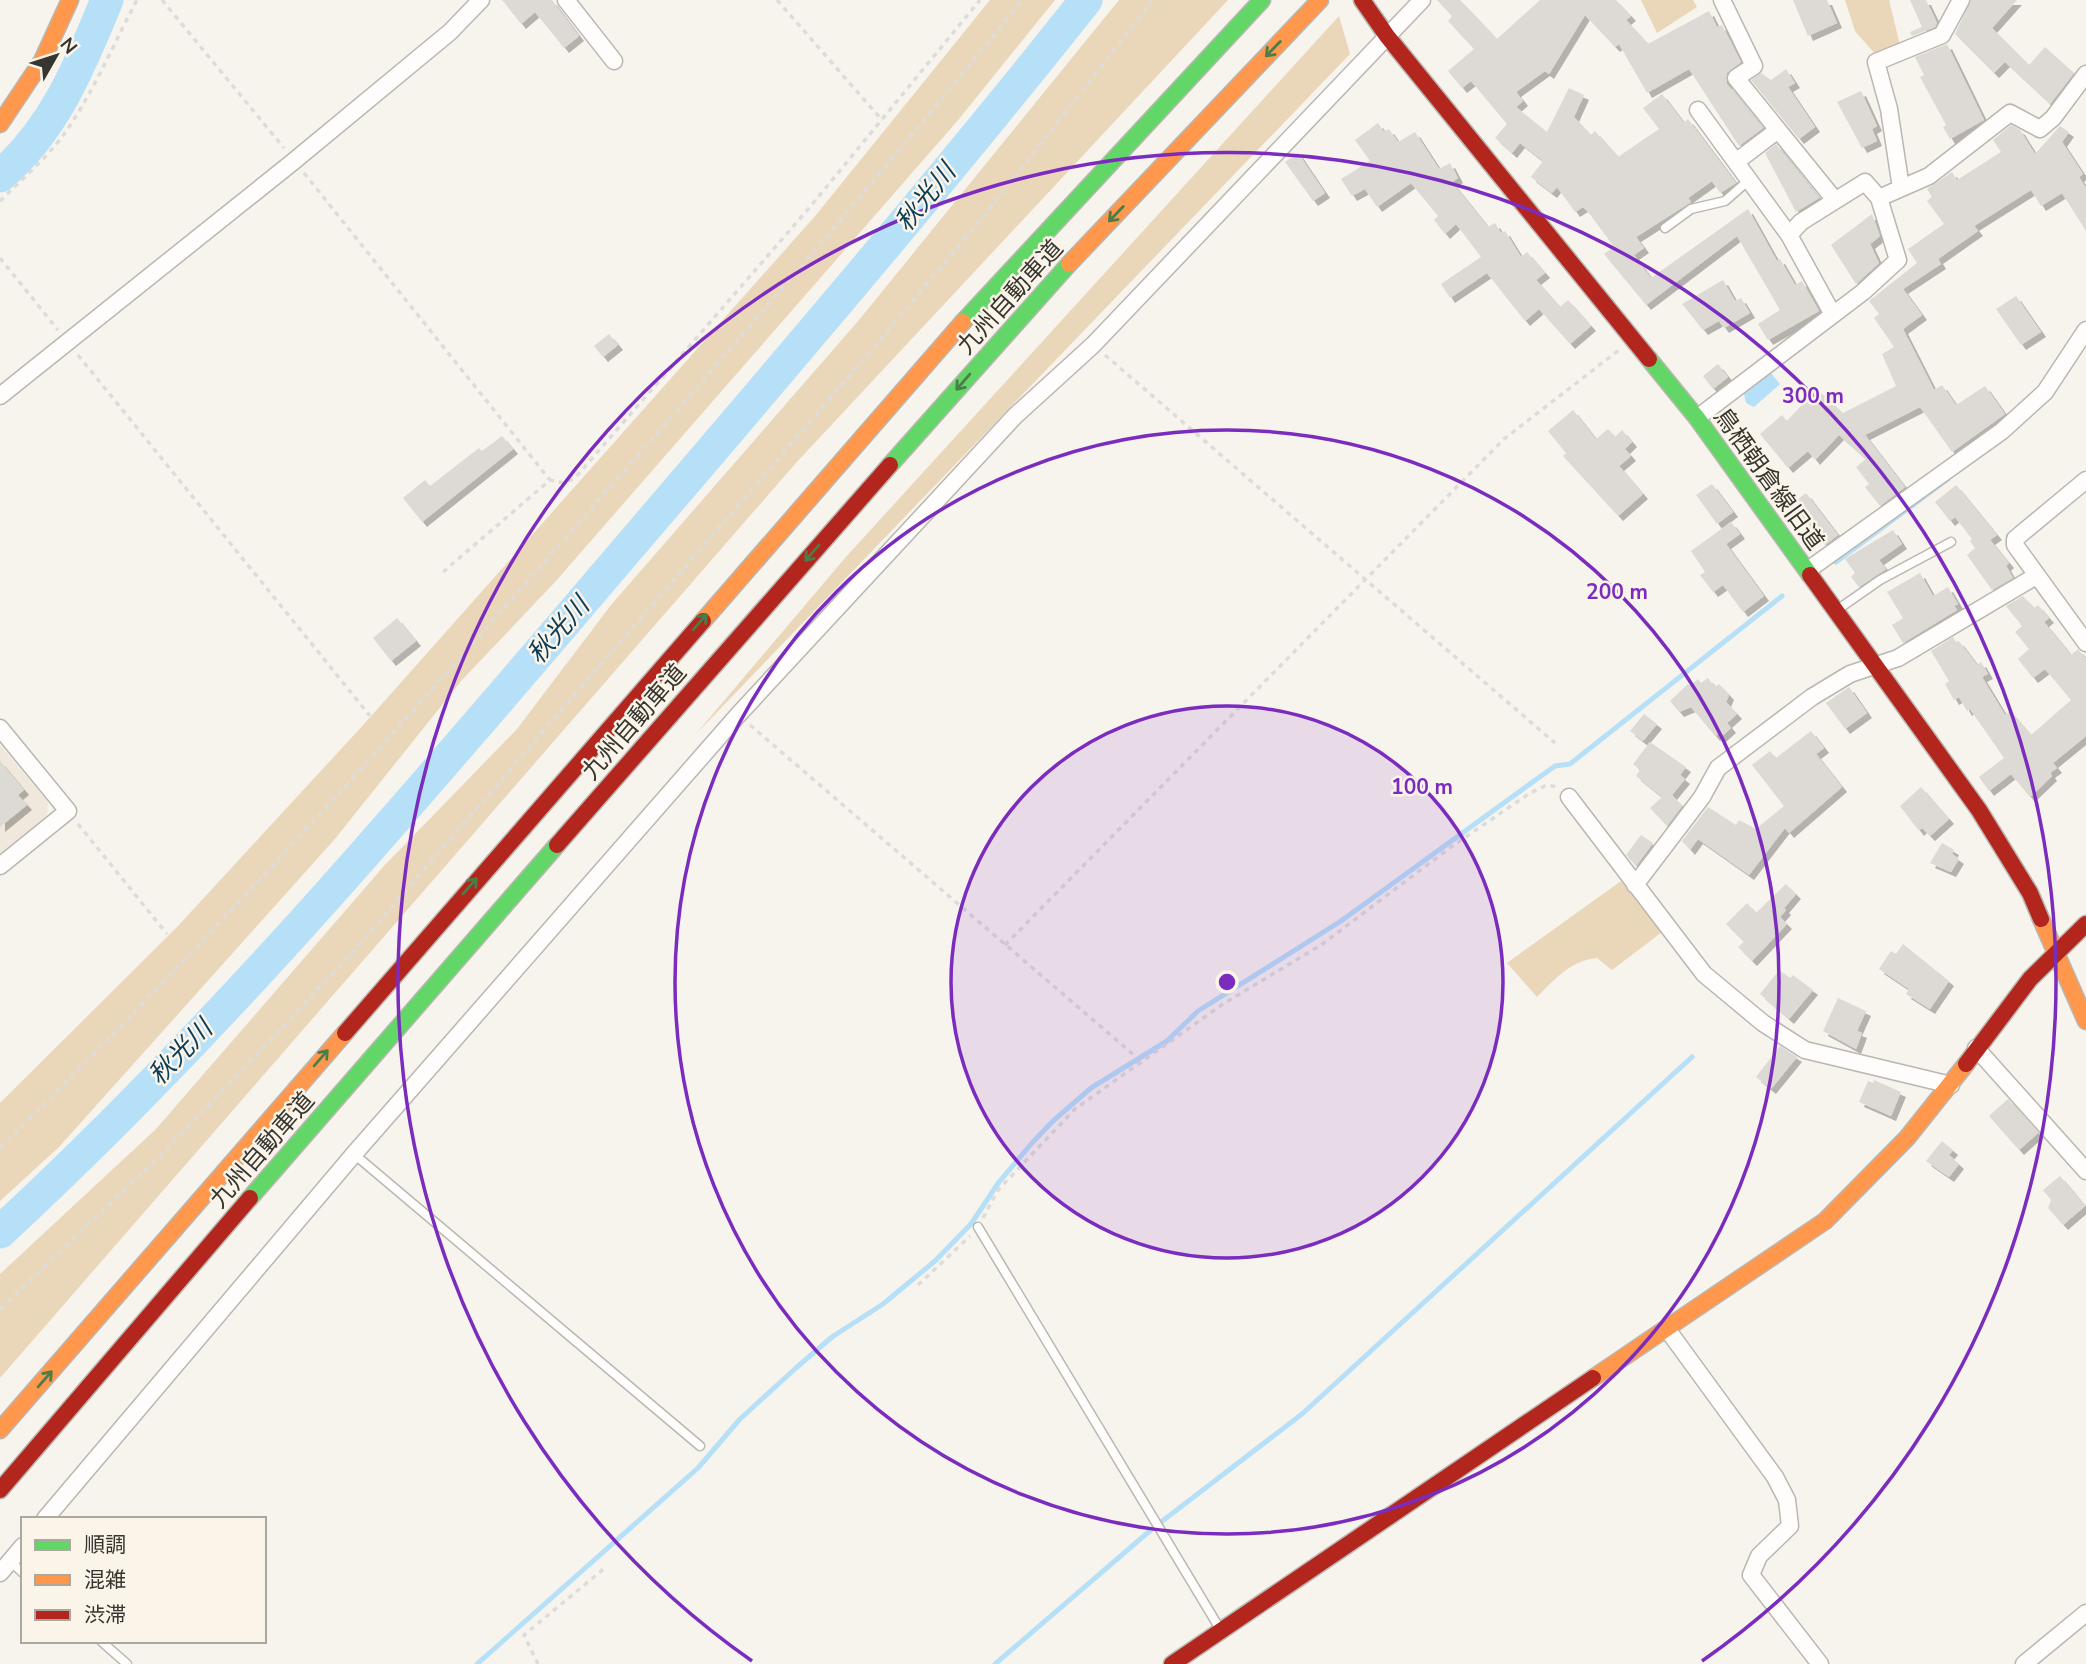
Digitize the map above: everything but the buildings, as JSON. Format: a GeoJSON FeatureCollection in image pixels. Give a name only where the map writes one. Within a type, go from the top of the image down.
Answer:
{"type":"FeatureCollection","features":[{"type":"Feature","properties":{"kind":"main road"},"geometry":{"type":"LineString","coordinates":[[0,124],[41,61],[70,0]]}},
{"type":"Feature","properties":{"kind":"main road","name":"九州自動車道"},"geometry":{"type":"LineString","coordinates":[[0,1430],[998,281],[1262,0]]}},
{"type":"Feature","properties":{"kind":"main road","name":"九州自動車道"},"geometry":{"type":"LineString","coordinates":[[0,1490],[373,1055],[1036,299],[1320,0]]}},
{"type":"Feature","properties":{"kind":"main road","name":"鳥栖朝倉線旧道"},"geometry":{"type":"LineString","coordinates":[[1362,0],[1387,36],[1697,418],[1979,810],[2030,893],[2086,1021]]}},
{"type":"Feature","properties":{"kind":"main road"},"geometry":{"type":"LineString","coordinates":[[1172,1664],[1825,1221],[1872,1177],[1951,1085],[1999,1014],[2054,949],[2086,924]]}},
{"type":"Feature","properties":{"kind":"street"},"geometry":{"type":"LineString","coordinates":[[0,396],[450,33],[481,0]]}},
{"type":"Feature","properties":{"kind":"street"},"geometry":{"type":"LineString","coordinates":[[566,0],[614,61]]}},
{"type":"Feature","properties":{"kind":"street"},"geometry":{"type":"LineString","coordinates":[[48,1517],[354,1154],[738,715],[1015,416],[1093,345],[1422,0]]}},
{"type":"Feature","properties":{"kind":"street"},"geometry":{"type":"LineString","coordinates":[[1723,0],[1754,66],[1736,78],[1834,199]]}},
{"type":"Feature","properties":{"kind":"street"},"geometry":{"type":"LineString","coordinates":[[1901,188],[1889,109],[1876,62],[1942,35],[1961,0]]}},
{"type":"Feature","properties":{"kind":"street"},"geometry":{"type":"LineString","coordinates":[[1879,198],[1930,176],[2010,113],[2040,129],[2086,74]]}},
{"type":"Feature","properties":{"kind":"street"},"geometry":{"type":"LineString","coordinates":[[1698,110],[1788,235],[1832,313]]}},
{"type":"Feature","properties":{"kind":"street"},"geometry":{"type":"LineString","coordinates":[[1737,161],[1778,130]]}},
{"type":"Feature","properties":{"kind":"street"},"geometry":{"type":"LineString","coordinates":[[1697,418],[1863,292],[1898,260],[1879,198],[1866,182],[1834,199],[1801,222],[1788,235]]}},
{"type":"Feature","properties":{"kind":"street"},"geometry":{"type":"LineString","coordinates":[[1808,570],[2002,431],[2045,393],[2086,330]]}},
{"type":"Feature","properties":{"kind":"street"},"geometry":{"type":"LineString","coordinates":[[2086,480],[2015,539],[2036,576],[2086,643]]}},
{"type":"Feature","properties":{"kind":"street"},"geometry":{"type":"LineString","coordinates":[[1634,885],[1702,797],[1718,768],[1812,697],[1850,674],[1898,658],[2036,576]]}},
{"type":"Feature","properties":{"kind":"street"},"geometry":{"type":"LineString","coordinates":[[0,728],[68,811],[0,866]]}},
{"type":"Feature","properties":{"kind":"street"},"geometry":{"type":"LineString","coordinates":[[1569,797],[1704,974],[1763,1023],[1805,1050],[1951,1085]]}},
{"type":"Feature","properties":{"kind":"street"},"geometry":{"type":"LineString","coordinates":[[1976,1048],[2086,1171]]}},
{"type":"Feature","properties":{"kind":"street"},"geometry":{"type":"LineString","coordinates":[[1667,1329],[1775,1477],[1787,1500],[1790,1525],[1759,1556],[1751,1575],[1820,1664]]}},
{"type":"Feature","properties":{"kind":"street"},"geometry":{"type":"LineString","coordinates":[[5,1567],[21,1548]]}},
{"type":"Feature","properties":{"kind":"street"},"geometry":{"type":"LineString","coordinates":[[2024,1664],[2086,1613]]}},
{"type":"Feature","properties":{"kind":"lane"},"geometry":{"type":"LineString","coordinates":[[1665,228],[1691,209],[1725,201],[1750,179]]}},
{"type":"Feature","properties":{"kind":"lane"},"geometry":{"type":"LineString","coordinates":[[1837,610],[1880,580],[1951,542]]}},
{"type":"Feature","properties":{"kind":"lane"},"geometry":{"type":"LineString","coordinates":[[354,1154],[700,1446]]}},
{"type":"Feature","properties":{"kind":"lane"},"geometry":{"type":"LineString","coordinates":[[978,1227],[1222,1631]]}},
{"type":"Feature","properties":{"kind":"lane"},"geometry":{"type":"LineString","coordinates":[[103,1643],[127,1664]]}},
{"type":"Feature","properties":{"kind":"path"},"geometry":{"type":"LineString","coordinates":[[0,201],[40,162],[66,131],[87,98],[137,0]]}},
{"type":"Feature","properties":{"kind":"path"},"geometry":{"type":"LineString","coordinates":[[162,0],[550,480],[564,483],[576,478],[810,207],[980,0]]}},
{"type":"Feature","properties":{"kind":"path"},"geometry":{"type":"LineString","coordinates":[[777,0],[881,119]]}},
{"type":"Feature","properties":{"kind":"path"},"geometry":{"type":"LineString","coordinates":[[0,1148],[224,918],[418,707],[875,183],[1022,0]]}},
{"type":"Feature","properties":{"kind":"path"},"geometry":{"type":"LineString","coordinates":[[0,1309],[165,1152],[345,961],[874,347],[988,211],[1153,0]]}},
{"type":"Feature","properties":{"kind":"path"},"geometry":{"type":"LineString","coordinates":[[0,258],[370,716]]}},
{"type":"Feature","properties":{"kind":"path"},"geometry":{"type":"LineString","coordinates":[[1005,945],[1504,439],[1633,339]]}},
{"type":"Feature","properties":{"kind":"path"},"geometry":{"type":"LineString","coordinates":[[1093,345],[1555,743]]}},
{"type":"Feature","properties":{"kind":"path"},"geometry":{"type":"LineString","coordinates":[[443,572],[550,480]]}},
{"type":"Feature","properties":{"kind":"path"},"geometry":{"type":"LineString","coordinates":[[738,715],[1135,1056]]}},
{"type":"Feature","properties":{"kind":"path"},"geometry":{"type":"LineString","coordinates":[[918,1285],[978,1227],[998,1190],[1075,1109],[1223,1004],[1321,945],[1451,847],[1530,793],[1547,785],[1557,787],[1569,797]]}},
{"type":"Feature","properties":{"kind":"path"},"geometry":{"type":"LineString","coordinates":[[68,811],[167,934]]}},
{"type":"Feature","properties":{"kind":"path"},"geometry":{"type":"LineString","coordinates":[[538,1664],[524,1635],[606,1567]]}},
{"type":"Feature","properties":{"kind":"shaded area"},"geometry":{"type":"Polygon","coordinates":[[[990,0],[1055,0],[959,119],[555,582],[462,680],[334,840],[59,1147],[0,1201],[0,1103],[177,927],[365,723],[816,215],[990,0]]]}},
{"type":"Feature","properties":{"kind":"shaded area"},"geometry":{"type":"Polygon","coordinates":[[[1119,0],[1228,0],[795,464],[0,1378],[0,1274],[156,1129],[384,866],[517,729],[611,605],[859,320],[1119,0]]]}},
{"type":"Feature","properties":{"kind":"shaded area"},"geometry":{"type":"Polygon","coordinates":[[[1641,0],[1693,0],[1697,7],[1657,33],[1641,0]]]}},
{"type":"Feature","properties":{"kind":"shaded area"},"geometry":{"type":"Polygon","coordinates":[[[1845,0],[1889,0],[1900,45],[1876,55],[1855,31],[1845,0]]]}},
{"type":"Feature","properties":{"kind":"shaded area"},"geometry":{"type":"Polygon","coordinates":[[[1339,16],[1350,54],[695,735],[845,558],[1339,16]]]}},
{"type":"Feature","properties":{"kind":"shaded area"},"geometry":{"type":"Polygon","coordinates":[[[0,745],[48,802],[47,815],[0,854],[0,745]]]}},
{"type":"Feature","properties":{"kind":"shaded area"},"geometry":{"type":"Polygon","coordinates":[[[1621,881],[1662,932],[1612,970],[1597,958],[1571,967],[1537,997],[1507,963],[1621,881]]]}},
{"type":"Feature","properties":{"kind":"water"},"geometry":{"type":"Polygon","coordinates":[[[1771,373],[1780,384],[1754,407],[1746,403],[1744,394],[1771,373]]]}},
{"type":"Feature","properties":{"kind":"waterway"},"geometry":{"type":"LineString","coordinates":[[0,176],[19,158],[51,117],[76,72],[107,0]]}},
{"type":"Feature","properties":{"kind":"waterway","name":"秋光川"},"geometry":{"type":"LineString","coordinates":[[0,1232],[151,1085],[224,1009],[365,853],[832,309],[1086,0]]}},
{"type":"Feature","properties":{"kind":"waterway"},"geometry":{"type":"LineString","coordinates":[[1836,562],[1948,479]]}},
{"type":"Feature","properties":{"kind":"waterway"},"geometry":{"type":"LineString","coordinates":[[477,1664],[698,1468],[740,1419],[797,1367],[832,1337],[883,1304],[935,1261],[971,1224],[999,1182],[1032,1143],[1091,1088],[1167,1041],[1198,1011],[1341,921],[1555,766],[1570,764],[1782,596]]}},
{"type":"Feature","properties":{"kind":"waterway"},"geometry":{"type":"LineString","coordinates":[[995,1664],[1152,1529],[1302,1414],[1692,1057]]}},
{"type":"Feature","properties":{"kind":"traffic: fast"},"geometry":{"type":"LineString","coordinates":[[963,322],[1262,0]]}},
{"type":"Feature","properties":{"kind":"traffic: fast"},"geometry":{"type":"LineString","coordinates":[[890,465],[1069,264]]}},
{"type":"Feature","properties":{"kind":"traffic: fast"},"geometry":{"type":"LineString","coordinates":[[1649,359],[1697,418],[1810,575]]}},
{"type":"Feature","properties":{"kind":"traffic: fast"},"geometry":{"type":"LineString","coordinates":[[250,1198],[557,845]]}},
{"type":"Feature","properties":{"kind":"traffic: slow"},"geometry":{"type":"LineString","coordinates":[[0,124],[42,61],[70,0]]}},
{"type":"Feature","properties":{"kind":"traffic: slow"},"geometry":{"type":"LineString","coordinates":[[1069,264],[1320,0]]}},
{"type":"Feature","properties":{"kind":"traffic: slow"},"geometry":{"type":"LineString","coordinates":[[703,621],[963,322]]}},
{"type":"Feature","properties":{"kind":"traffic: slow"},"geometry":{"type":"LineString","coordinates":[[2041,919],[2086,1021]]}},
{"type":"Feature","properties":{"kind":"traffic: slow"},"geometry":{"type":"LineString","coordinates":[[0,1430],[345,1033]]}},
{"type":"Feature","properties":{"kind":"traffic: slow"},"geometry":{"type":"LineString","coordinates":[[1593,1378],[1825,1221],[1907,1138],[1966,1064]]}},
{"type":"Feature","properties":{"kind":"traffic: jam"},"geometry":{"type":"LineString","coordinates":[[1362,0],[1387,36],[1649,359]]}},
{"type":"Feature","properties":{"kind":"traffic: jam"},"geometry":{"type":"LineString","coordinates":[[557,845],[890,465]]}},
{"type":"Feature","properties":{"kind":"traffic: jam"},"geometry":{"type":"LineString","coordinates":[[1810,575],[1979,810],[2030,893],[2041,919]]}},
{"type":"Feature","properties":{"kind":"traffic: jam"},"geometry":{"type":"LineString","coordinates":[[345,1033],[703,621]]}},
{"type":"Feature","properties":{"kind":"traffic: jam"},"geometry":{"type":"LineString","coordinates":[[1966,1064],[2030,979],[2086,924]]}},
{"type":"Feature","properties":{"kind":"traffic: jam"},"geometry":{"type":"LineString","coordinates":[[0,1490],[250,1198]]}},
{"type":"Feature","properties":{"kind":"traffic: jam"},"geometry":{"type":"LineString","coordinates":[[1172,1664],[1593,1378]]}}]}
